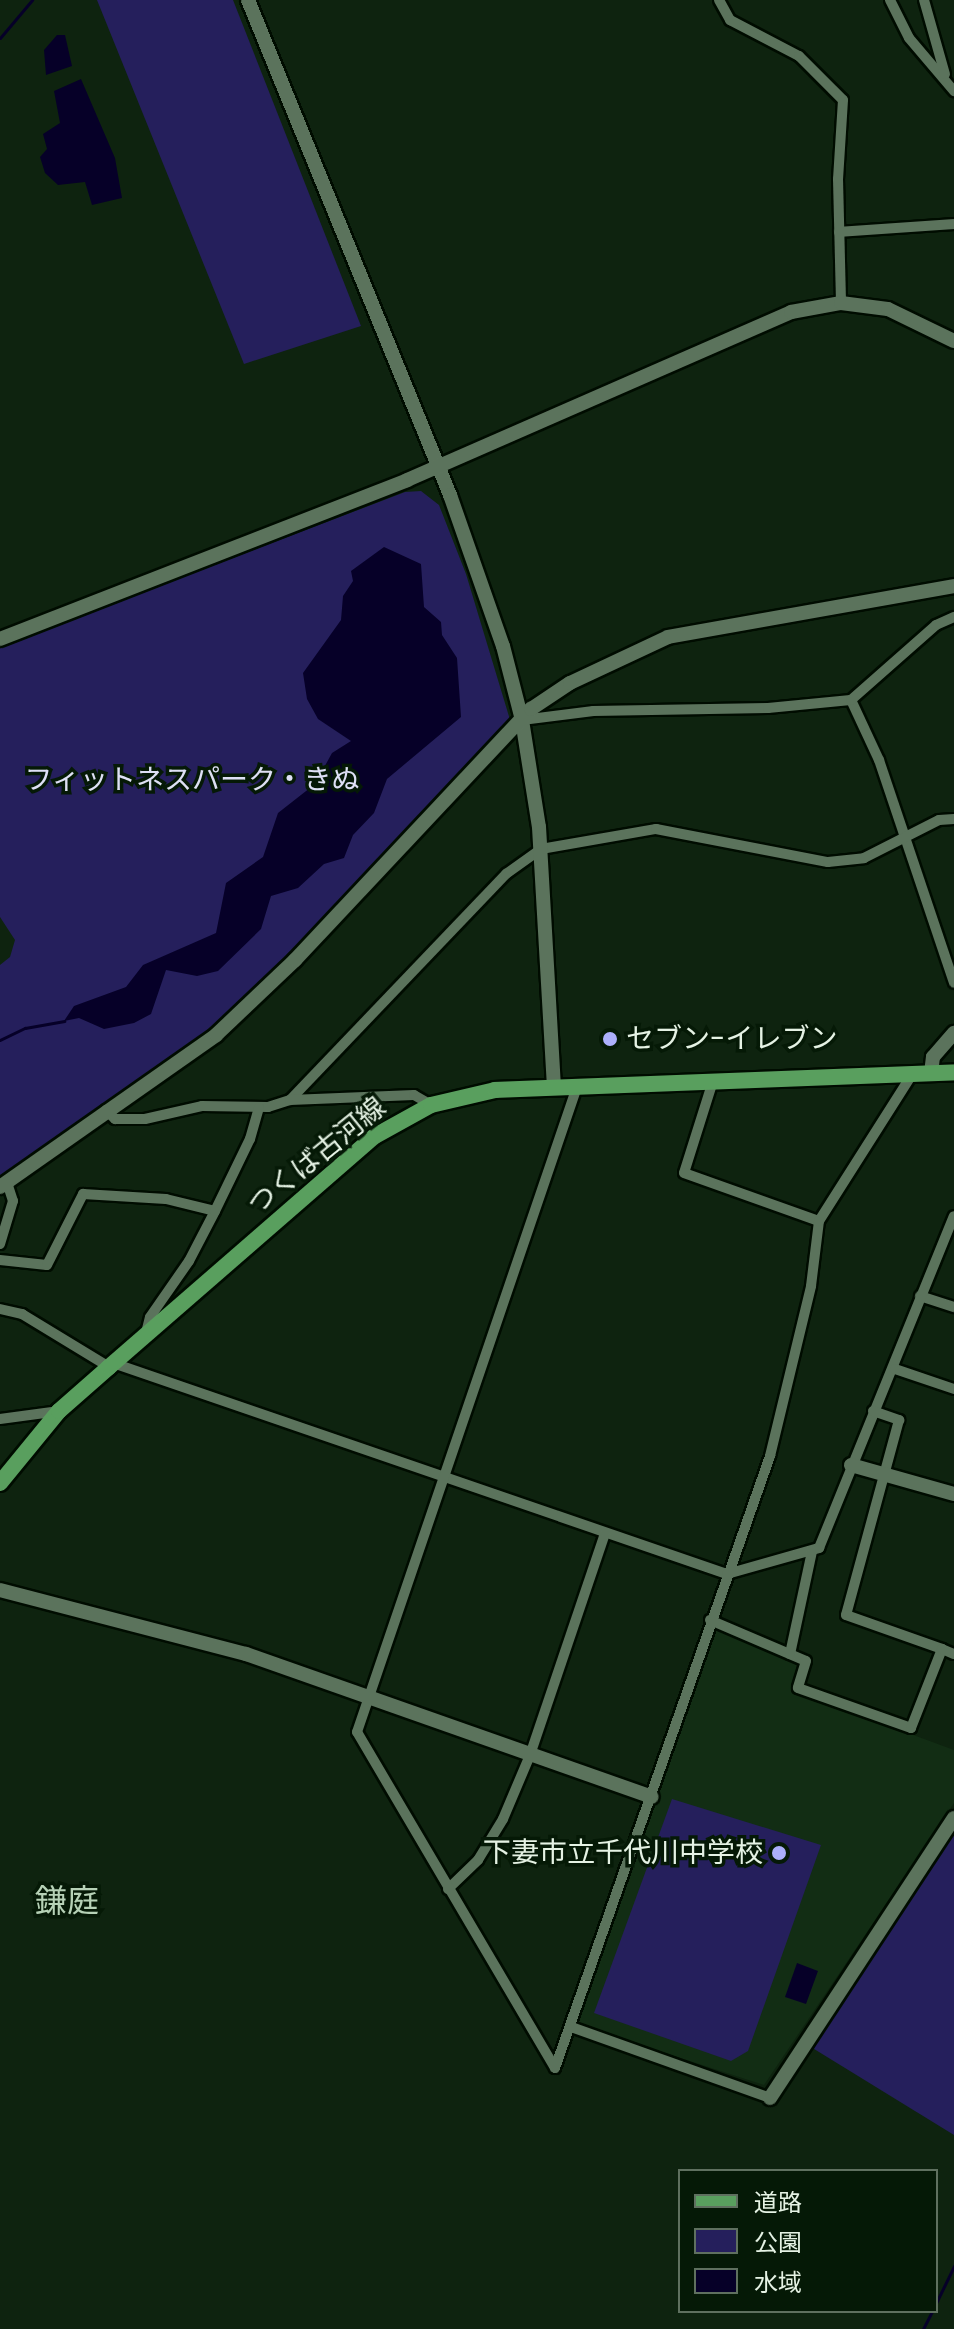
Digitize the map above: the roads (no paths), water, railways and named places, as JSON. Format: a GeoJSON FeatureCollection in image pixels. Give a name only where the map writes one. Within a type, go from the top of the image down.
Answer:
{"type":"FeatureCollection","features":[{"type":"Feature","properties":{"kind":"main road","name":"つくば古河線"},"geometry":{"type":"LineString","coordinates":[[3,1475],[59,1411],[375,1136],[431,1105],[486,1091],[954,1072]]}},
{"type":"Feature","properties":{"kind":"street"},"geometry":{"type":"LineString","coordinates":[[248,0],[483,583],[522,720],[541,849],[554,1087]]}},
{"type":"Feature","properties":{"kind":"street"},"geometry":{"type":"LineString","coordinates":[[719,0],[730,20],[799,56],[843,100],[839,232],[841,303]]}},
{"type":"Feature","properties":{"kind":"street"},"geometry":{"type":"LineString","coordinates":[[890,0],[909,38],[947,79],[954,91]]}},
{"type":"Feature","properties":{"kind":"street"},"geometry":{"type":"LineString","coordinates":[[924,0],[947,79]]}},
{"type":"Feature","properties":{"kind":"street"},"geometry":{"type":"LineString","coordinates":[[839,232],[954,224]]}},
{"type":"Feature","properties":{"kind":"street"},"geometry":{"type":"LineString","coordinates":[[0,639],[438,466],[791,312],[841,303],[899,313],[954,341]]}},
{"type":"Feature","properties":{"kind":"street"},"geometry":{"type":"LineString","coordinates":[[0,1244],[13,1201],[3,1185],[216,1035],[522,720],[582,675],[668,637],[954,586]]}},
{"type":"Feature","properties":{"kind":"street"},"geometry":{"type":"LineString","coordinates":[[522,720],[605,710],[768,708],[851,700],[936,625],[954,617]]}},
{"type":"Feature","properties":{"kind":"street"},"geometry":{"type":"LineString","coordinates":[[851,700],[904,838],[954,983]]}},
{"type":"Feature","properties":{"kind":"street"},"geometry":{"type":"LineString","coordinates":[[290,1100],[506,874],[541,849],[656,829],[828,862],[864,858],[939,820],[954,819]]}},
{"type":"Feature","properties":{"kind":"street"},"geometry":{"type":"LineString","coordinates":[[931,1073],[933,1057],[954,1033]]}},
{"type":"Feature","properties":{"kind":"street"},"geometry":{"type":"LineString","coordinates":[[577,1087],[357,1732],[555,2068],[770,1456],[811,1286],[819,1221],[913,1073]]}},
{"type":"Feature","properties":{"kind":"street"},"geometry":{"type":"LineString","coordinates":[[713,1081],[684,1173],[819,1221]]}},
{"type":"Feature","properties":{"kind":"street"},"geometry":{"type":"LineString","coordinates":[[106,1110],[122,1119],[166,1117],[202,1106],[259,1108],[290,1100],[414,1095],[431,1105]]}},
{"type":"Feature","properties":{"kind":"street"},"geometry":{"type":"LineString","coordinates":[[146,1336],[150,1317],[182,1273],[215,1211],[250,1139],[259,1108]]}},
{"type":"Feature","properties":{"kind":"street"},"geometry":{"type":"LineString","coordinates":[[0,1260],[47,1265],[83,1194],[166,1199],[215,1211]]}},
{"type":"Feature","properties":{"kind":"street"},"geometry":{"type":"LineString","coordinates":[[0,1309],[33,1320],[111,1365],[727,1574],[819,1548],[873,1411],[895,1369],[920,1296],[954,1216]]}},
{"type":"Feature","properties":{"kind":"street"},"geometry":{"type":"LineString","coordinates":[[920,1296],[954,1307]]}},
{"type":"Feature","properties":{"kind":"street"},"geometry":{"type":"LineString","coordinates":[[895,1369],[954,1389]]}},
{"type":"Feature","properties":{"kind":"street"},"geometry":{"type":"LineString","coordinates":[[0,1419],[59,1411]]}},
{"type":"Feature","properties":{"kind":"street"},"geometry":{"type":"LineString","coordinates":[[710,1620],[806,1661],[798,1688],[911,1728],[950,1650],[846,1615],[899,1420],[873,1411]]}},
{"type":"Feature","properties":{"kind":"street"},"geometry":{"type":"LineString","coordinates":[[851,1465],[954,1494]]}},
{"type":"Feature","properties":{"kind":"street"},"geometry":{"type":"LineString","coordinates":[[448,1889],[478,1860],[530,1755],[605,1533]]}},
{"type":"Feature","properties":{"kind":"street"},"geometry":{"type":"LineString","coordinates":[[790,1654],[812,1551]]}},
{"type":"Feature","properties":{"kind":"street"},"geometry":{"type":"LineString","coordinates":[[0,1590],[246,1654],[651,1797]]}},
{"type":"Feature","properties":{"kind":"street"},"geometry":{"type":"LineString","coordinates":[[571,2027],[770,2098],[954,1818]]}},
{"type":"Feature","properties":{"kind":"water"},"geometry":{"type":"Polygon","coordinates":[[[57,35],[65,35],[72,66],[46,75],[44,50],[57,35]]]}},
{"type":"Feature","properties":{"kind":"water"},"geometry":{"type":"Polygon","coordinates":[[[81,79],[115,158],[122,198],[92,205],[85,182],[58,185],[45,173],[40,157],[47,149],[43,134],[60,123],[54,91],[81,79]]]}},
{"type":"Feature","properties":{"kind":"water"},"geometry":{"type":"Polygon","coordinates":[[[384,547],[421,564],[424,607],[441,622],[442,635],[457,658],[461,717],[387,779],[374,813],[353,835],[344,858],[324,864],[298,888],[271,896],[261,929],[218,971],[197,976],[166,970],[151,1014],[134,1023],[104,1029],[79,1018],[64,1021],[74,1006],[126,987],[143,965],[216,933],[226,883],[263,857],[278,813],[315,784],[332,753],[351,741],[318,719],[307,699],[303,673],[341,620],[343,596],[353,581],[351,571],[384,547]]]}},
{"type":"Feature","properties":{"kind":"water"},"geometry":{"type":"Polygon","coordinates":[[[797,1963],[818,1971],[806,2004],[785,1997],[797,1963]]]}},
{"type":"Feature","properties":{"kind":"waterway"},"geometry":{"type":"LineString","coordinates":[[0,38],[32,0]]}},
{"type":"Feature","properties":{"kind":"waterway"},"geometry":{"type":"LineString","coordinates":[[0,1040],[25,1028],[64,1021]]}},
{"type":"Feature","properties":{"kind":"waterway"},"geometry":{"type":"LineString","coordinates":[[938,2299],[954,2266]]}},
{"type":"Feature","properties":{"kind":"waterway"},"geometry":{"type":"LineString","coordinates":[[923,2329],[931,2313]]}},
{"type":"Feature","properties":{"kind":"place","name":"セブン-イレブン"},"geometry":{"type":"Point","coordinates":[610,1039]}},
{"type":"Feature","properties":{"kind":"place","name":"下妻市立千代川中学校"},"geometry":{"type":"Point","coordinates":[779,1853]}},
{"type":"Feature","properties":{"kind":"district","name":"鎌庭"},"geometry":{"type":"Point","coordinates":[67,1901]}},
{"type":"Feature","properties":{"kind":"park label","name":"フィットネスパーク・きぬ"},"geometry":{"type":"Point","coordinates":[192,780]}}]}
